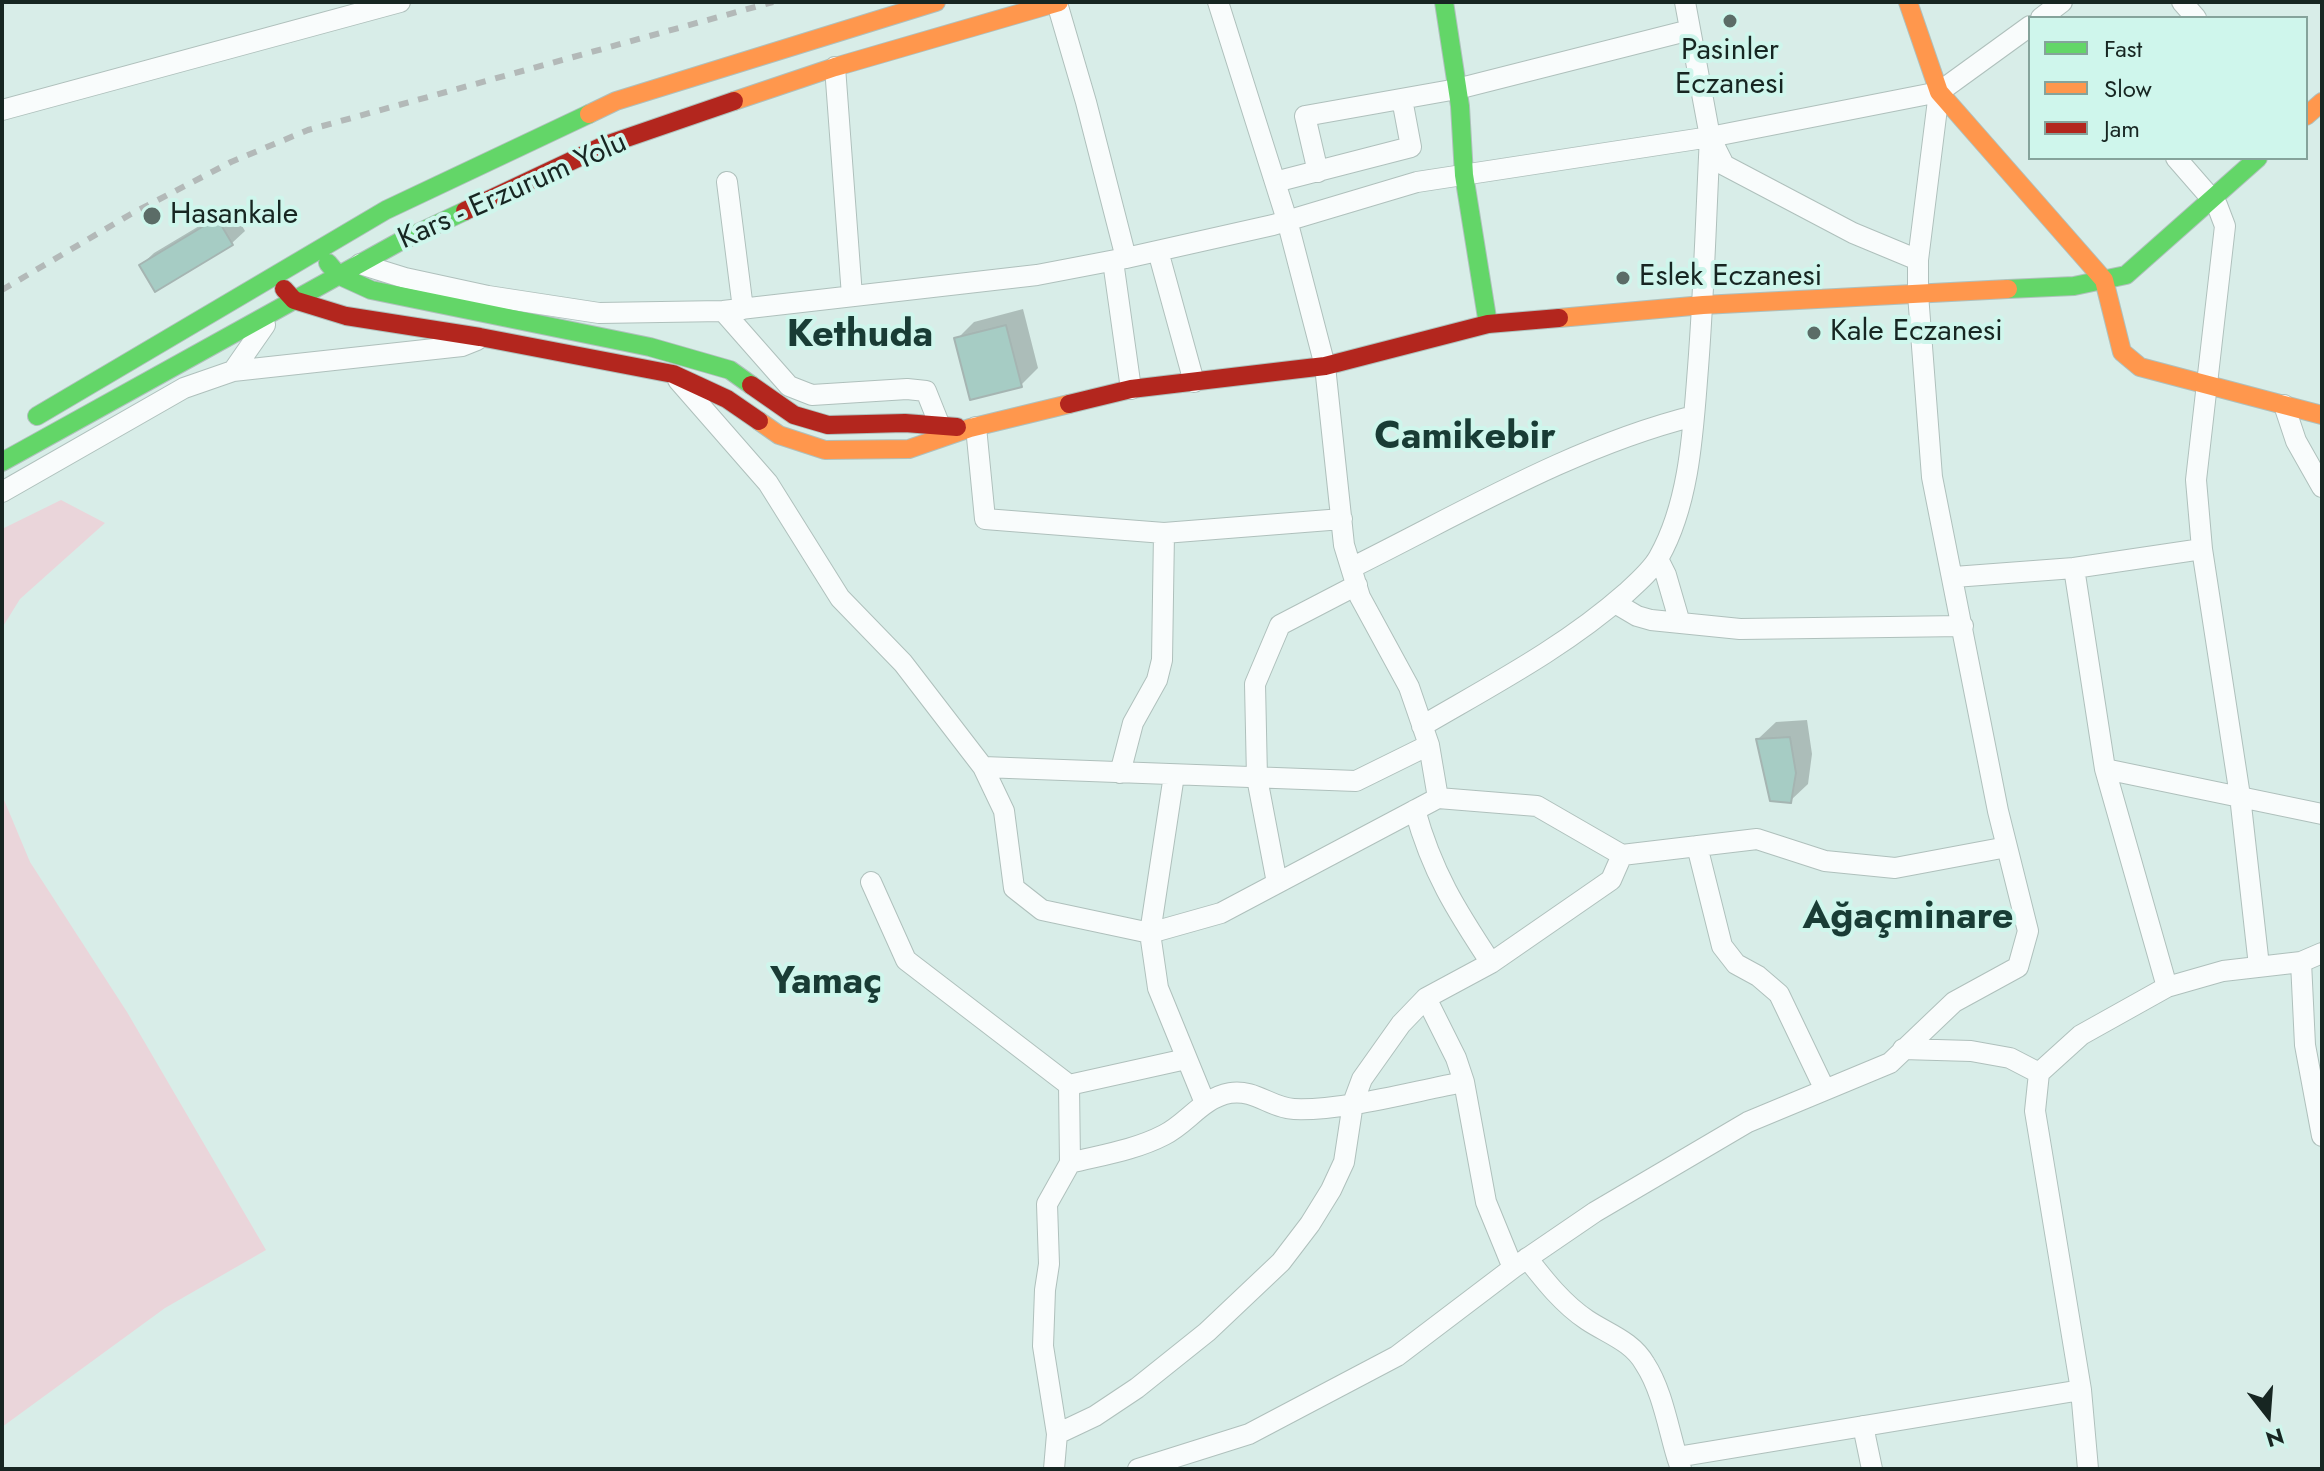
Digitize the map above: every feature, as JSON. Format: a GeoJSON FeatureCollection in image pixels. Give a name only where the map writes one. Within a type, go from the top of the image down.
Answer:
{"type":"FeatureCollection","features":[{"type":"Feature","properties":{"kind":"main road","name":"Kars - Erzurum Yolu"},"geometry":{"type":"LineString","coordinates":[[15,428],[386,210],[616,101],[936,2]]}},
{"type":"Feature","properties":{"kind":"main road","name":"Kars - Erzurum Yolu"},"geometry":{"type":"LineString","coordinates":[[2,462],[399,242],[603,146],[835,67],[1058,2]]}},
{"type":"Feature","properties":{"kind":"main road"},"geometry":{"type":"LineString","coordinates":[[1444,2],[1457,89],[1464,175],[1488,324]]}},
{"type":"Feature","properties":{"kind":"main road"},"geometry":{"type":"LineString","coordinates":[[1908,2],[1939,92],[2104,280],[2116,335],[2122,352],[2130,361],[2140,367],[2322,415]]}},
{"type":"Feature","properties":{"kind":"main road"},"geometry":{"type":"LineString","coordinates":[[272,277],[286,304],[673,374],[727,399],[779,435],[825,450],[909,449],[973,427],[1131,389],[1325,366],[1488,324],[1703,305],[2074,286],[2104,280],[2126,275],[2256,160]]}},
{"type":"Feature","properties":{"kind":"main road"},"geometry":{"type":"LineString","coordinates":[[317,250],[338,275],[371,290],[650,347],[730,370],[794,415],[828,425],[905,423],[973,427]]}},
{"type":"Feature","properties":{"kind":"street"},"geometry":{"type":"LineString","coordinates":[[2,110],[400,2]]}},
{"type":"Feature","properties":{"kind":"street"},"geometry":{"type":"LineString","coordinates":[[1058,2],[1086,102],[1119,260],[1131,389]]}},
{"type":"Feature","properties":{"kind":"street"},"geometry":{"type":"LineString","coordinates":[[1218,2],[1287,220],[1325,366],[1344,545],[1360,597],[1409,687],[1426,735],[1438,798]]}},
{"type":"Feature","properties":{"kind":"street"},"geometry":{"type":"LineString","coordinates":[[983,767],[1356,781],[1600,616],[1658,559],[1681,501],[1694,416],[1703,305],[1710,137],[1685,2]]}},
{"type":"Feature","properties":{"kind":"street"},"geometry":{"type":"LineString","coordinates":[[360,264],[405,278],[488,296],[599,313],[733,310],[1037,275],[1119,260],[1287,220],[1417,182],[1710,137],[1939,92],[2028,27]]}},
{"type":"Feature","properties":{"kind":"street"},"geometry":{"type":"LineString","coordinates":[[1318,172],[1305,116],[1457,89],[1690,30]]}},
{"type":"Feature","properties":{"kind":"street"},"geometry":{"type":"LineString","coordinates":[[835,67],[852,296]]}},
{"type":"Feature","properties":{"kind":"street"},"geometry":{"type":"LineString","coordinates":[[1138,1469],[1249,1434],[1397,1356],[1520,1263],[1595,1212],[1748,1122],[1890,1063],[1954,1002],[2018,967],[2028,931],[2007,847],[1932,477],[1918,260],[1939,92]]}},
{"type":"Feature","properties":{"kind":"street"},"geometry":{"type":"LineString","coordinates":[[1275,182],[1411,147],[1402,99]]}},
{"type":"Feature","properties":{"kind":"street"},"geometry":{"type":"LineString","coordinates":[[1710,137],[1724,165],[1853,233],[1918,260]]}},
{"type":"Feature","properties":{"kind":"street"},"geometry":{"type":"LineString","coordinates":[[2178,160],[2211,198],[2225,226],[2196,480],[2202,549],[2240,796],[2259,966]]}},
{"type":"Feature","properties":{"kind":"street"},"geometry":{"type":"LineString","coordinates":[[727,182],[733,310],[789,386],[812,395],[907,389],[926,391],[940,426]]}},
{"type":"Feature","properties":{"kind":"street"},"geometry":{"type":"LineString","coordinates":[[1158,251],[1194,382]]}},
{"type":"Feature","properties":{"kind":"street"},"geometry":{"type":"LineString","coordinates":[[233,371],[286,304]]}},
{"type":"Feature","properties":{"kind":"street"},"geometry":{"type":"LineString","coordinates":[[2,492],[184,388],[233,371],[462,346],[480,337]]}},
{"type":"Feature","properties":{"kind":"street"},"geometry":{"type":"LineString","coordinates":[[673,374],[768,483],[840,598],[903,663],[983,767],[1004,811],[1014,888],[1042,910],[1150,933],[1221,913],[1438,798],[1537,806],[1622,855],[1757,839],[1825,861],[1895,868],[2007,847]]}},
{"type":"Feature","properties":{"kind":"street"},"geometry":{"type":"LineString","coordinates":[[2284,405],[2296,441],[2322,487]]}},
{"type":"Feature","properties":{"kind":"street"},"geometry":{"type":"LineString","coordinates":[[1277,883],[1257,778],[1255,684],[1280,625],[1354,576],[1596,447],[1694,416]]}},
{"type":"Feature","properties":{"kind":"street"},"geometry":{"type":"LineString","coordinates":[[973,427],[985,519],[1164,533],[1342,519]]}},
{"type":"Feature","properties":{"kind":"street"},"geometry":{"type":"LineString","coordinates":[[1120,773],[1133,723],[1157,680],[1162,660],[1164,533]]}},
{"type":"Feature","properties":{"kind":"street"},"geometry":{"type":"LineString","coordinates":[[1954,577],[2074,568],[2202,549]]}},
{"type":"Feature","properties":{"kind":"street"},"geometry":{"type":"LineString","coordinates":[[1658,559],[1680,623]]}},
{"type":"Feature","properties":{"kind":"street"},"geometry":{"type":"LineString","coordinates":[[2074,568],[2105,769],[2167,987]]}},
{"type":"Feature","properties":{"kind":"street"},"geometry":{"type":"LineString","coordinates":[[1615,603],[1651,620],[1740,629],[1963,626]]}},
{"type":"Feature","properties":{"kind":"street"},"geometry":{"type":"LineString","coordinates":[[2105,769],[2322,814]]}},
{"type":"Feature","properties":{"kind":"street"},"geometry":{"type":"LineString","coordinates":[[1174,775],[1150,933],[1158,988],[1205,1103]]}},
{"type":"Feature","properties":{"kind":"street"},"geometry":{"type":"LineString","coordinates":[[1415,810],[1444,890],[1491,963]]}},
{"type":"Feature","properties":{"kind":"street"},"geometry":{"type":"LineString","coordinates":[[1697,846],[1722,946],[1736,964],[1770,984],[1779,994],[1825,1090]]}},
{"type":"Feature","properties":{"kind":"street"},"geometry":{"type":"LineString","coordinates":[[1057,1434],[1095,1416],[1137,1388],[1207,1332],[1281,1262],[1310,1224],[1344,1162],[1353,1103],[1362,1079],[1401,1024],[1426,998],[1491,963],[1611,880],[1622,855]]}},
{"type":"Feature","properties":{"kind":"street"},"geometry":{"type":"LineString","coordinates":[[871,882],[906,960],[1069,1085]]}},
{"type":"Feature","properties":{"kind":"street"},"geometry":{"type":"LineString","coordinates":[[2088,1469],[2081,1390],[2035,1111],[2039,1073],[2081,1035],[2167,987],[2223,971],[2301,962],[2322,953]]}},
{"type":"Feature","properties":{"kind":"street"},"geometry":{"type":"LineString","coordinates":[[2301,962],[2305,1045],[2322,1136]]}},
{"type":"Feature","properties":{"kind":"street"},"geometry":{"type":"LineString","coordinates":[[1426,998],[1456,1058],[1464,1082],[1486,1202],[1520,1263],[1543,1279],[1574,1309],[1622,1340],[1639,1355],[1650,1373],[1679,1463],[1863,1426],[2081,1390]]}},
{"type":"Feature","properties":{"kind":"street"},"geometry":{"type":"LineString","coordinates":[[1903,1049],[1971,1051],[2010,1058],[2039,1073]]}},
{"type":"Feature","properties":{"kind":"street"},"geometry":{"type":"LineString","coordinates":[[1069,1085],[1186,1059]]}},
{"type":"Feature","properties":{"kind":"street"},"geometry":{"type":"LineString","coordinates":[[1070,1163],[1152,1141],[1179,1126],[1205,1103],[1228,1093],[1243,1092],[1295,1109],[1353,1103],[1464,1082]]}},
{"type":"Feature","properties":{"kind":"street"},"geometry":{"type":"LineString","coordinates":[[1054,1469],[1057,1434],[1043,1346],[1049,1264],[1047,1204],[1070,1163],[1069,1085]]}},
{"type":"Feature","properties":{"kind":"street"},"geometry":{"type":"LineString","coordinates":[[1863,1426],[1872,1469]]}},
{"type":"Feature","properties":{"kind":"shaded area"},"geometry":{"type":"Polygon","coordinates":[[[61,500],[105,523],[20,599],[2,628],[2,529],[61,500]]]}},
{"type":"Feature","properties":{"kind":"shaded area"},"geometry":{"type":"Polygon","coordinates":[[[2,795],[30,862],[127,1012],[266,1250],[165,1308],[2,1427],[2,795]]]}},
{"type":"Feature","properties":{"kind":"building"},"geometry":{"type":"Polygon","coordinates":[[[217,218],[233,245],[155,292],[139,265],[217,218]]]}},
{"type":"Feature","properties":{"kind":"building"},"geometry":{"type":"Polygon","coordinates":[[[1006,325],[1022,387],[970,400],[954,338],[1006,325]]]}},
{"type":"Feature","properties":{"kind":"building"},"geometry":{"type":"Polygon","coordinates":[[[1790,737],[1796,773],[1791,803],[1770,801],[1756,739],[1790,737]]]}},
{"type":"Feature","properties":{"kind":"railway"},"geometry":{"type":"LineString","coordinates":[[2,290],[131,214],[231,162],[308,130],[773,2]]}},
{"type":"Feature","properties":{"kind":"traffic: fast"},"geometry":{"type":"LineString","coordinates":[[1444,2],[1460,106],[1464,175],[1488,324]]}},
{"type":"Feature","properties":{"kind":"traffic: fast"},"geometry":{"type":"LineString","coordinates":[[37,416],[386,210],[589,114]]}},
{"type":"Feature","properties":{"kind":"traffic: fast"},"geometry":{"type":"LineString","coordinates":[[2008,289],[2074,286],[2126,275],[2256,160]]}},
{"type":"Feature","properties":{"kind":"traffic: fast"},"geometry":{"type":"LineString","coordinates":[[2,462],[399,242],[465,211]]}},
{"type":"Feature","properties":{"kind":"traffic: fast"},"geometry":{"type":"LineString","coordinates":[[328,263],[338,275],[371,290],[650,347],[730,370],[751,385]]}},
{"type":"Feature","properties":{"kind":"traffic: slow"},"geometry":{"type":"LineString","coordinates":[[589,114],[616,101],[936,2]]}},
{"type":"Feature","properties":{"kind":"traffic: slow"},"geometry":{"type":"LineString","coordinates":[[734,101],[835,67],[1059,2]]}},
{"type":"Feature","properties":{"kind":"traffic: slow"},"geometry":{"type":"LineString","coordinates":[[1908,2],[1939,92],[2104,280],[2122,352],[2140,367],[2322,415]]}},
{"type":"Feature","properties":{"kind":"traffic: slow"},"geometry":{"type":"LineString","coordinates":[[2308,114],[2322,102]]}},
{"type":"Feature","properties":{"kind":"traffic: slow"},"geometry":{"type":"LineString","coordinates":[[1559,318],[1703,305],[2008,289]]}},
{"type":"Feature","properties":{"kind":"traffic: slow"},"geometry":{"type":"LineString","coordinates":[[759,421],[779,435],[825,450],[909,449],[970,428],[1069,404]]}},
{"type":"Feature","properties":{"kind":"traffic: jam"},"geometry":{"type":"LineString","coordinates":[[465,211],[603,146],[734,101]]}},
{"type":"Feature","properties":{"kind":"traffic: jam"},"geometry":{"type":"LineString","coordinates":[[284,289],[294,300],[346,316],[480,337],[673,374],[727,399],[759,421]]}},
{"type":"Feature","properties":{"kind":"traffic: jam"},"geometry":{"type":"LineString","coordinates":[[1069,404],[1131,389],[1325,366],[1488,324],[1559,318]]}},
{"type":"Feature","properties":{"kind":"traffic: jam"},"geometry":{"type":"LineString","coordinates":[[751,385],[794,415],[828,425],[905,423],[957,427]]}},
{"type":"Feature","properties":{"kind":"place","name":"Pasinler Eczanesi"},"geometry":{"type":"Point","coordinates":[1730,21]}},
{"type":"Feature","properties":{"kind":"place","name":"Hasankale"},"geometry":{"type":"Point","coordinates":[152,216]}},
{"type":"Feature","properties":{"kind":"place","name":"Eslek Eczanesi"},"geometry":{"type":"Point","coordinates":[1623,278]}},
{"type":"Feature","properties":{"kind":"place","name":"Kale Eczanesi"},"geometry":{"type":"Point","coordinates":[1814,333]}},
{"type":"Feature","properties":{"kind":"district","name":"Kethuda"},"geometry":{"type":"Point","coordinates":[860,337]}},
{"type":"Feature","properties":{"kind":"district","name":"Camikebir"},"geometry":{"type":"Point","coordinates":[1465,439]}},
{"type":"Feature","properties":{"kind":"district","name":"Ağaçminare"},"geometry":{"type":"Point","coordinates":[1908,919]}},
{"type":"Feature","properties":{"kind":"district","name":"Yamaç"},"geometry":{"type":"Point","coordinates":[826,984]}}]}
